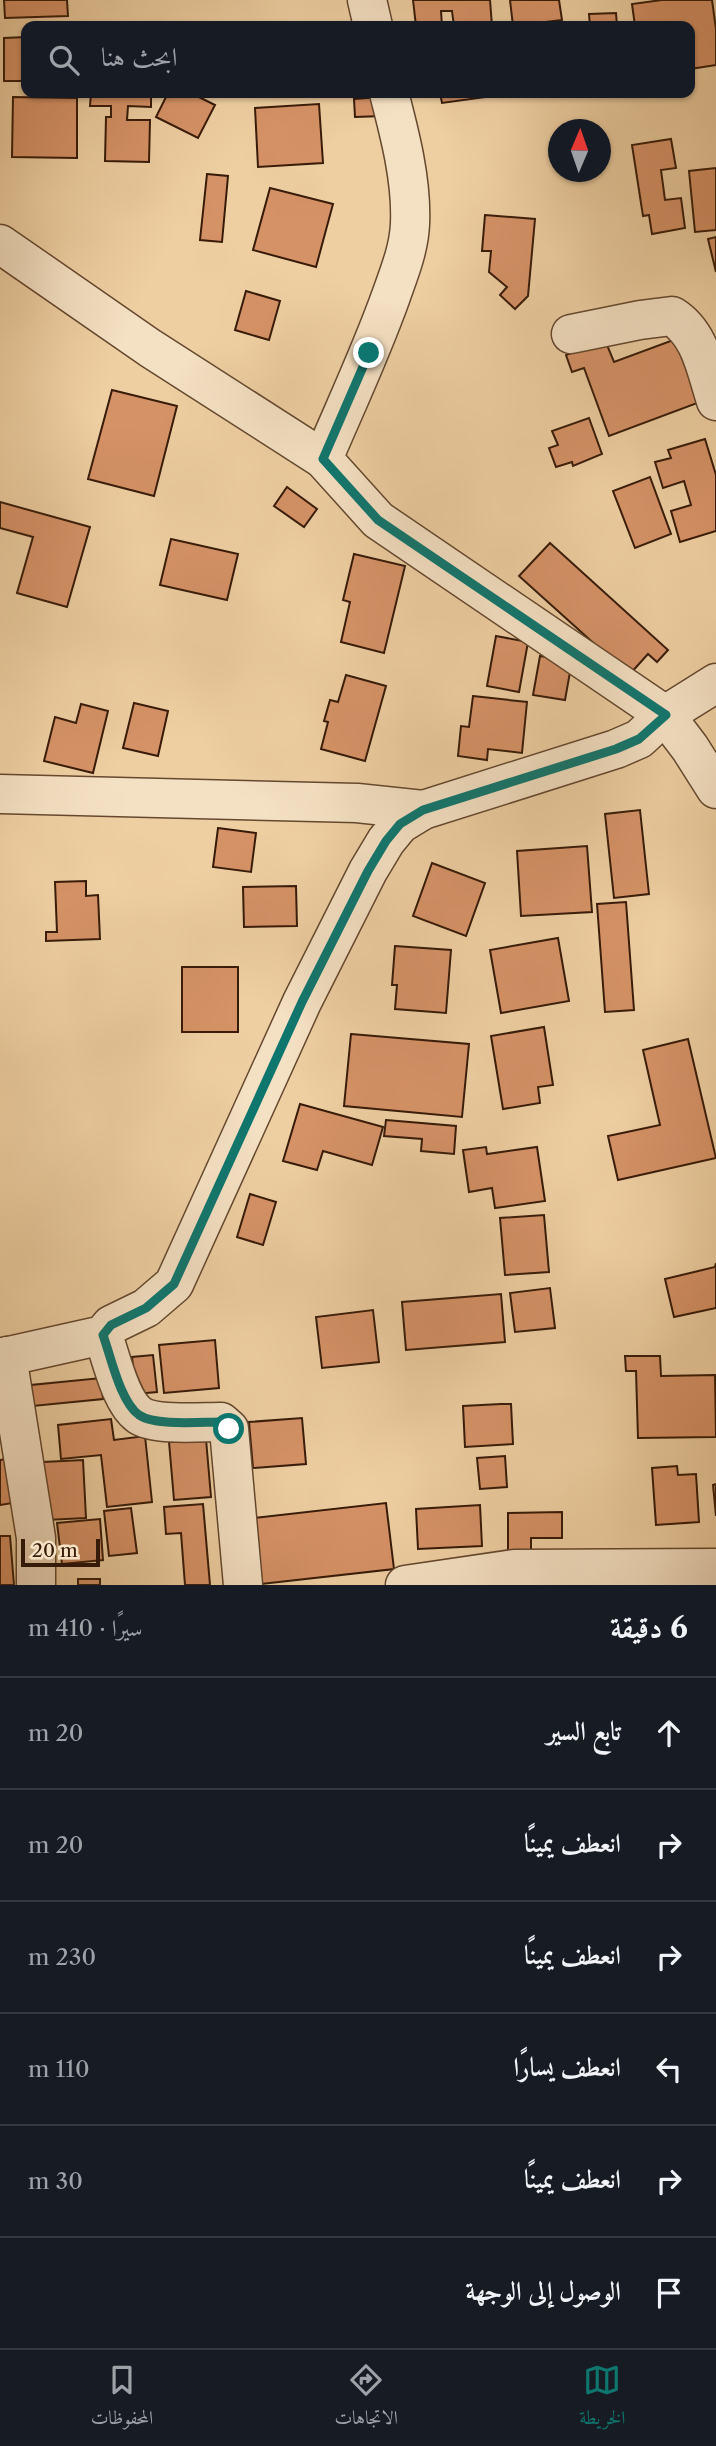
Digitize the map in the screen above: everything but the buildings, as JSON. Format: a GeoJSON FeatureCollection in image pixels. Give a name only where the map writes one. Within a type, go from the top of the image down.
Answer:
{"type":"FeatureCollection","features":[{"type":"Feature","properties":{"kind":"street"},"geometry":{"type":"LineString","coordinates":[[367,0],[372,21]]}},
{"type":"Feature","properties":{"kind":"street"},"geometry":{"type":"LineString","coordinates":[[323,459],[383,319],[402,265],[410,227],[410,203],[390,98]]}},
{"type":"Feature","properties":{"kind":"street"},"geometry":{"type":"LineString","coordinates":[[0,244],[150,348],[323,459],[378,520],[666,715],[716,789]]}},
{"type":"Feature","properties":{"kind":"street"},"geometry":{"type":"LineString","coordinates":[[571,334],[672,316],[688,328],[698,344],[716,401]]}},
{"type":"Feature","properties":{"kind":"street"},"geometry":{"type":"LineString","coordinates":[[36,1585],[36,1538],[3,1357],[103,1335],[111,1325],[146,1308],[174,1284],[302,1002],[386,841],[400,824],[423,810],[616,749],[639,739],[666,715],[716,683]]}},
{"type":"Feature","properties":{"kind":"street"},"geometry":{"type":"LineString","coordinates":[[0,794],[357,803],[423,810]]}},
{"type":"Feature","properties":{"kind":"street"},"geometry":{"type":"LineString","coordinates":[[103,1335],[128,1403],[139,1415],[154,1420],[221,1422],[229,1429],[243,1585]]}},
{"type":"Feature","properties":{"kind":"street"},"geometry":{"type":"LineString","coordinates":[[405,1585],[514,1569],[716,1568]]}},
{"type":"Feature","properties":{"kind":"route"},"geometry":{"type":"LineString","coordinates":[[229,1429],[221,1422],[154,1420],[139,1415],[128,1403],[103,1335],[111,1325],[146,1308],[174,1284],[302,1002],[386,841],[400,824],[423,810],[616,749],[639,739],[666,715],[378,520],[323,459],[369,353]]}}]}
